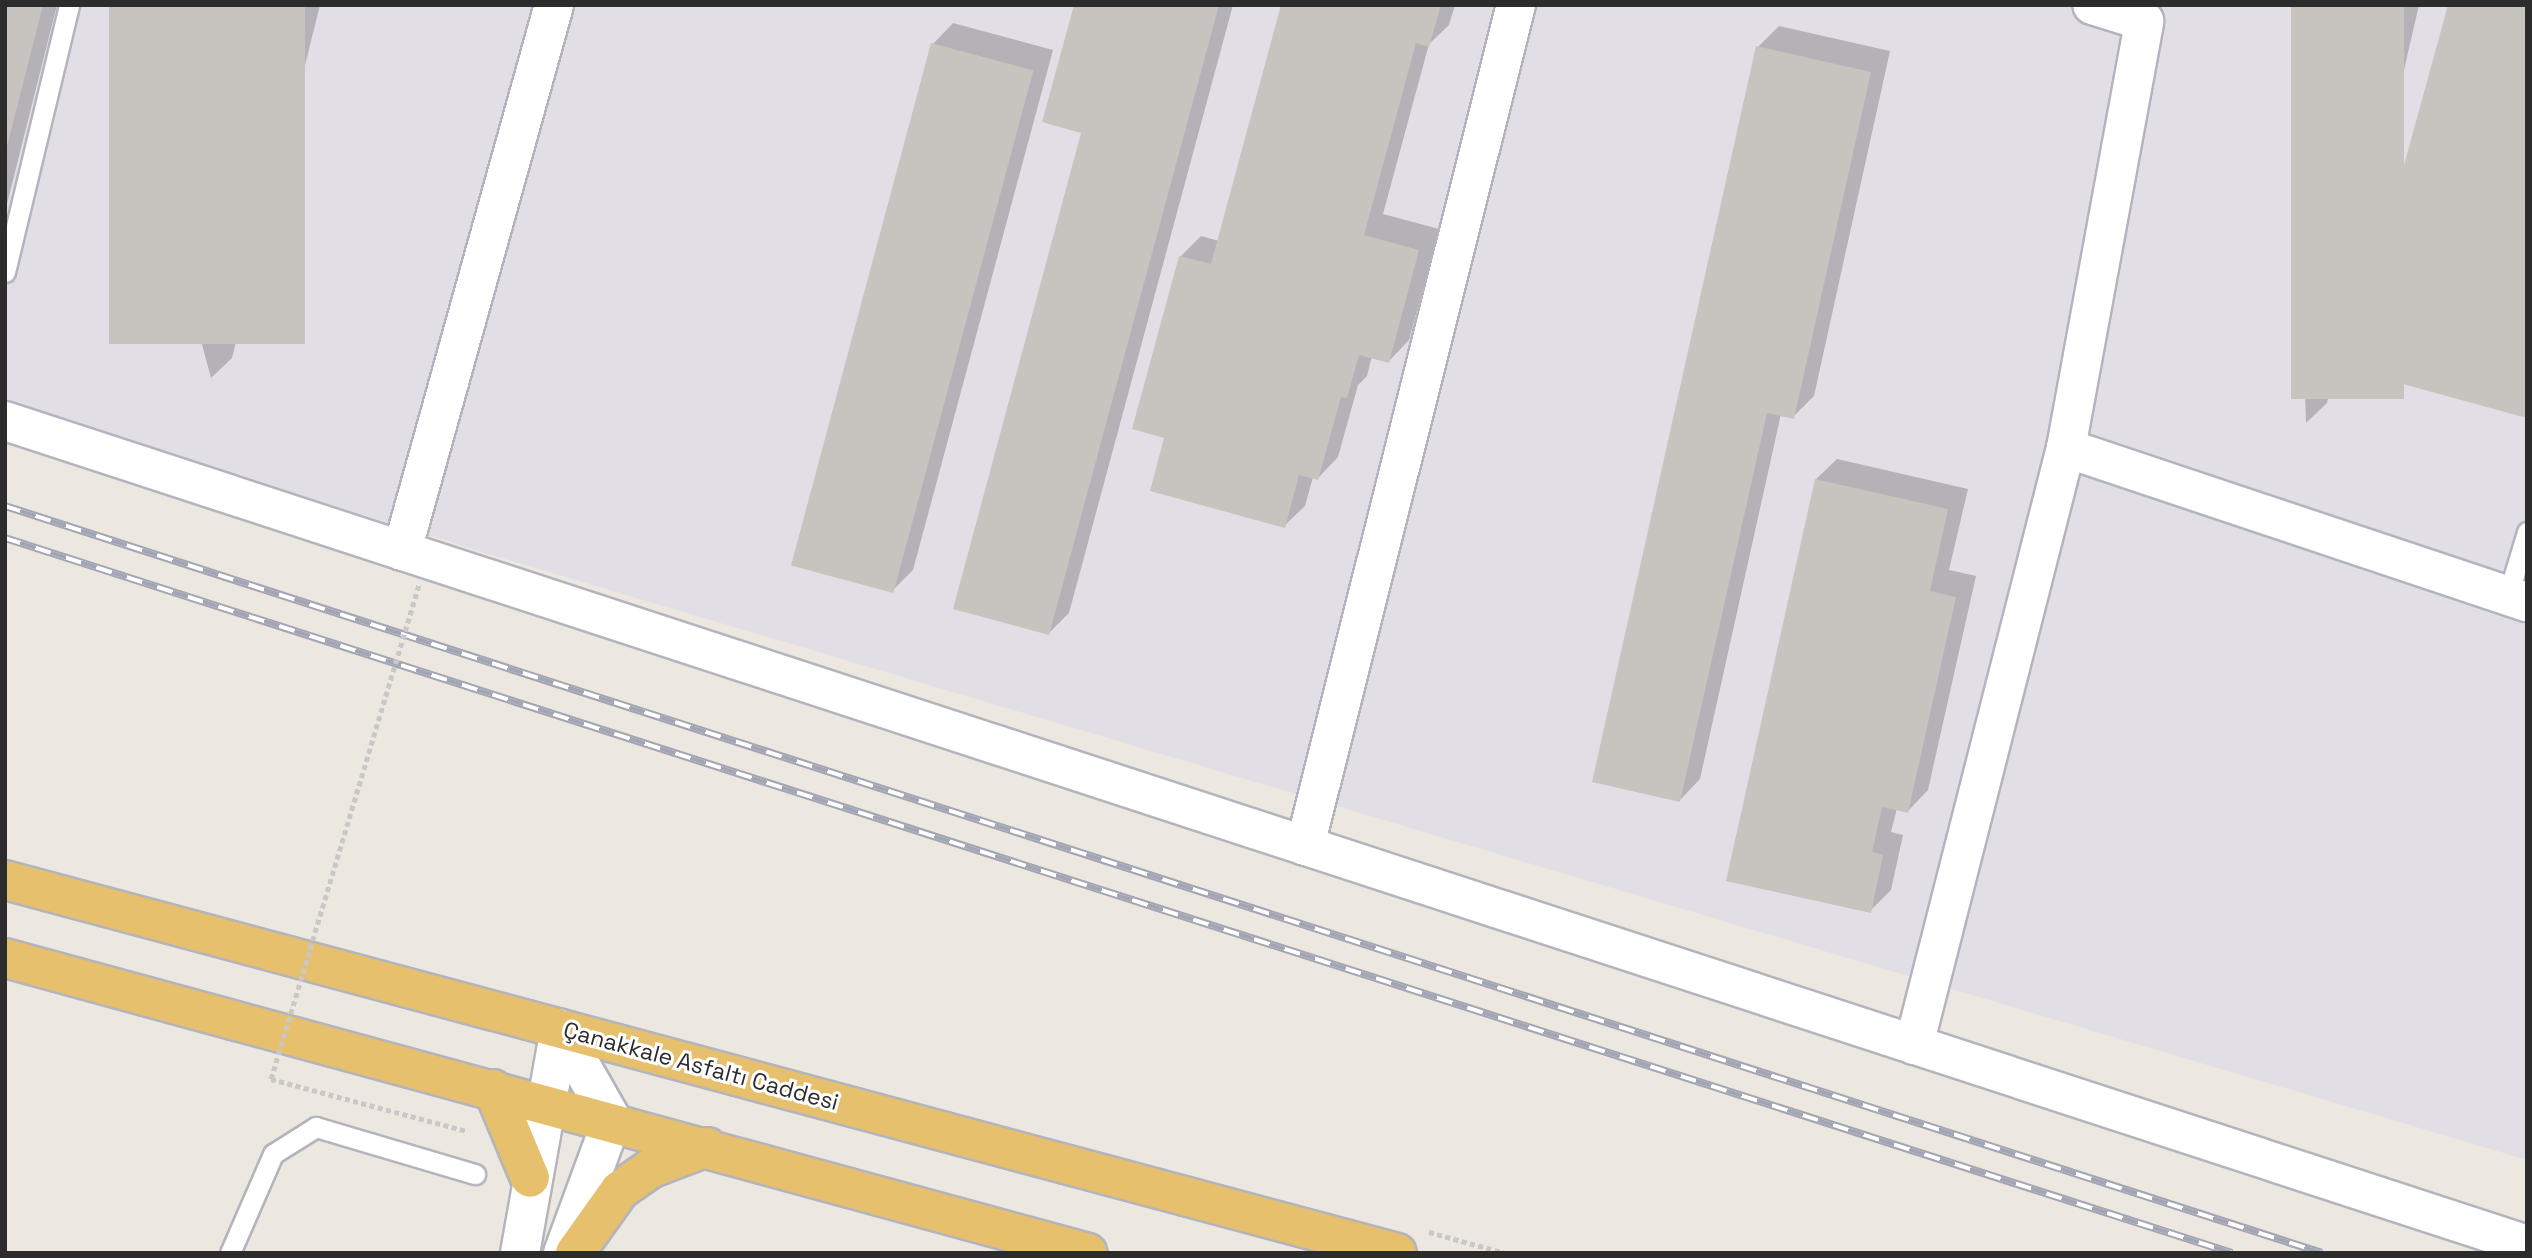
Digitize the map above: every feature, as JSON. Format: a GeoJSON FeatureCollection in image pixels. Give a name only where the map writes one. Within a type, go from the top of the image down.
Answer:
{"type":"FeatureCollection","features":[{"type":"Feature","properties":{"kind":"highway","name":"Çanakkale Asfaltı Caddesi"},"geometry":{"type":"LineString","coordinates":[[5,880],[1398,1253]]}},
{"type":"Feature","properties":{"kind":"highway"},"geometry":{"type":"LineString","coordinates":[[5,958],[612,1120],[1088,1253]]}},
{"type":"Feature","properties":{"kind":"highway"},"geometry":{"type":"LineString","coordinates":[[493,1089],[530,1178]]}},
{"type":"Feature","properties":{"kind":"highway"},"geometry":{"type":"LineString","coordinates":[[575,1253],[620,1190],[652,1168],[707,1147]]}},
{"type":"Feature","properties":{"kind":"street"},"geometry":{"type":"LineString","coordinates":[[411,568],[554,5]]}},
{"type":"Feature","properties":{"kind":"street"},"geometry":{"type":"LineString","coordinates":[[1305,846],[1516,5]]}},
{"type":"Feature","properties":{"kind":"street"},"geometry":{"type":"LineString","coordinates":[[1914,1045],[2066,448],[2145,13],[2092,5]]}},
{"type":"Feature","properties":{"kind":"street"},"geometry":{"type":"LineString","coordinates":[[5,421],[411,568],[1305,846],[2527,1245]]}},
{"type":"Feature","properties":{"kind":"street"},"geometry":{"type":"LineString","coordinates":[[2066,448],[2517,598]]}},
{"type":"Feature","properties":{"kind":"street"},"geometry":{"type":"LineString","coordinates":[[520,1253],[530,1178],[549,1103],[560,1029]]}},
{"type":"Feature","properties":{"kind":"street"},"geometry":{"type":"LineString","coordinates":[[560,1029],[612,1120],[563,1253]]}},
{"type":"Feature","properties":{"kind":"lane"},"geometry":{"type":"LineString","coordinates":[[5,272],[69,5]]}},
{"type":"Feature","properties":{"kind":"lane"},"geometry":{"type":"LineString","coordinates":[[2517,598],[2527,532]]}},
{"type":"Feature","properties":{"kind":"lane"},"geometry":{"type":"LineString","coordinates":[[230,1253],[273,1154],[316,1127],[475,1174]]}},
{"type":"Feature","properties":{"kind":"path"},"geometry":{"type":"LineString","coordinates":[[411,568],[271,1079],[516,1142]]}},
{"type":"Feature","properties":{"kind":"shaded area"},"geometry":{"type":"Polygon","coordinates":[[[5,5],[2527,5],[2527,1160],[485,553],[5,402],[5,5]]]}},
{"type":"Feature","properties":{"kind":"building"},"geometry":{"type":"Polygon","coordinates":[[[5,5],[43,5],[6,150],[5,150],[5,5]]]}},
{"type":"Feature","properties":{"kind":"building"},"geometry":{"type":"Polygon","coordinates":[[[109,5],[305,5],[305,344],[109,344],[109,5]]]}},
{"type":"Feature","properties":{"kind":"building"},"geometry":{"type":"Polygon","coordinates":[[[1074,5],[1219,5],[1049,635],[953,609],[1081,133],[1042,122],[1074,5]]]}},
{"type":"Feature","properties":{"kind":"building"},"geometry":{"type":"Polygon","coordinates":[[[1281,5],[1441,5],[1429,47],[1416,43],[1364,235],[1419,250],[1389,363],[1359,355],[1347,398],[1341,397],[1318,480],[1299,475],[1285,528],[1150,491],[1164,438],[1132,429],[1179,256],[1211,264],[1281,5]]]}},
{"type":"Feature","properties":{"kind":"building"},"geometry":{"type":"Polygon","coordinates":[[[2291,5],[2404,5],[2404,399],[2291,399],[2291,5]]]}},
{"type":"Feature","properties":{"kind":"building"},"geometry":{"type":"Polygon","coordinates":[[[2448,5],[2527,5],[2527,418],[2348,369],[2448,5]]]}},
{"type":"Feature","properties":{"kind":"building"},"geometry":{"type":"Polygon","coordinates":[[[931,43],[1033,70],[893,593],[791,566],[931,43]]]}},
{"type":"Feature","properties":{"kind":"building"},"geometry":{"type":"Polygon","coordinates":[[[1756,46],[1871,72],[1794,419],[1767,413],[1680,802],[1592,782],[1756,46]]]}},
{"type":"Feature","properties":{"kind":"building"},"geometry":{"type":"Polygon","coordinates":[[[1815,479],[1948,509],[1930,591],[1956,597],[1908,813],[1882,807],[1872,852],[1883,855],[1871,913],[1726,881],[1815,479]]]}},
{"type":"Feature","properties":{"kind":"railway"},"geometry":{"type":"LineString","coordinates":[[5,506],[2322,1253]]}},
{"type":"Feature","properties":{"kind":"railway"},"geometry":{"type":"LineString","coordinates":[[5,538],[2232,1253]]}}]}
